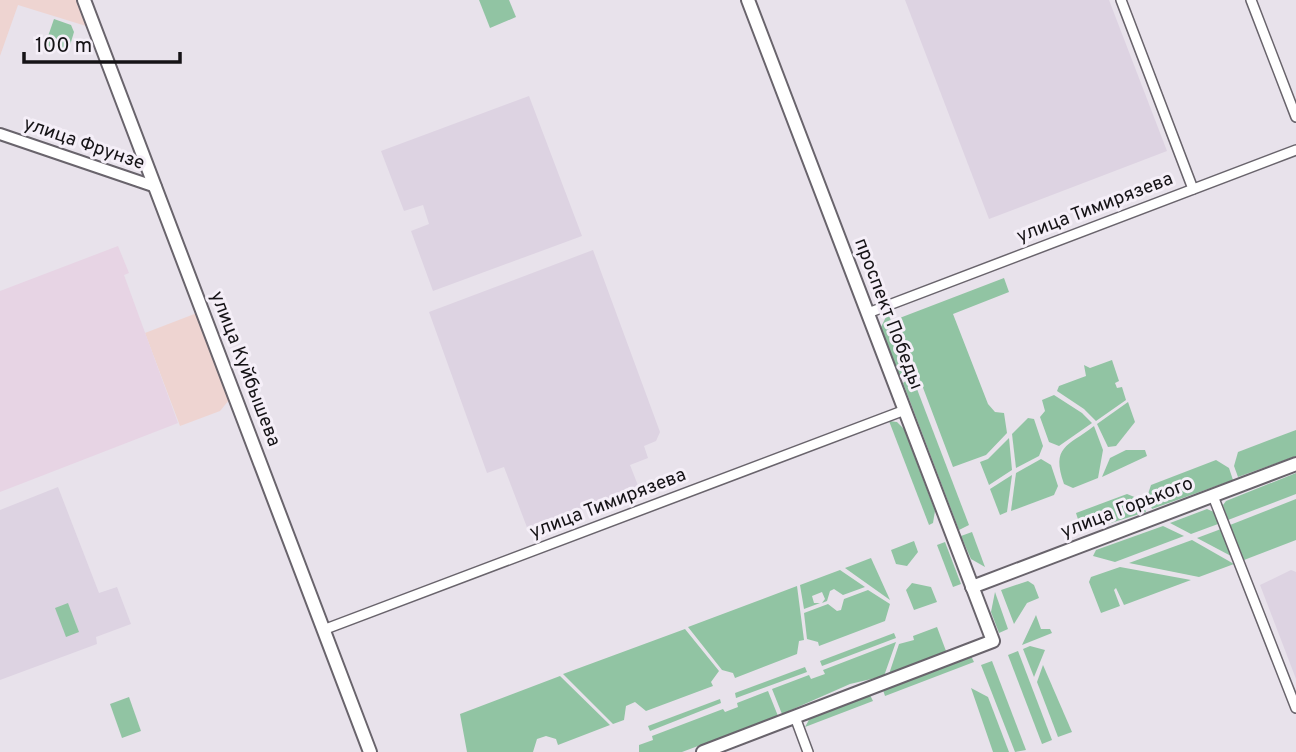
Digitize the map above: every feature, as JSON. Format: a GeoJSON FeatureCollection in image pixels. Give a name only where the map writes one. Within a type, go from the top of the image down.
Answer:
{"type":"FeatureCollection","features":[{"type":"Feature","properties":{"kind":"main road","name":"улица Куйбышева"},"geometry":{"type":"LineString","coordinates":[[84,0],[370,752]]}},
{"type":"Feature","properties":{"kind":"main road","name":"проспект Победы"},"geometry":{"type":"LineString","coordinates":[[748,0],[905,410],[943,525],[993,641],[795,717]]}},
{"type":"Feature","properties":{"kind":"main road","name":"улица Горького"},"geometry":{"type":"LineString","coordinates":[[972,587],[1296,464]]}},
{"type":"Feature","properties":{"kind":"main road"},"geometry":{"type":"LineString","coordinates":[[703,752],[795,717]]}},
{"type":"Feature","properties":{"kind":"street"},"geometry":{"type":"LineString","coordinates":[[1121,0],[1193,189]]}},
{"type":"Feature","properties":{"kind":"street"},"geometry":{"type":"LineString","coordinates":[[1251,0],[1296,117]]}},
{"type":"Feature","properties":{"kind":"street","name":"улица Фрунзе"},"geometry":{"type":"LineString","coordinates":[[0,134],[156,187]]}},
{"type":"Feature","properties":{"kind":"street","name":"улица Тимирязева"},"geometry":{"type":"LineString","coordinates":[[867,313],[1296,150]]}},
{"type":"Feature","properties":{"kind":"street","name":"улица Тимирязева"},"geometry":{"type":"LineString","coordinates":[[323,630],[905,410]]}},
{"type":"Feature","properties":{"kind":"street"},"geometry":{"type":"LineString","coordinates":[[1213,496],[1296,708]]}},
{"type":"Feature","properties":{"kind":"street"},"geometry":{"type":"LineString","coordinates":[[795,717],[808,752]]}},
{"type":"Feature","properties":{"kind":"shaded area"},"geometry":{"type":"Polygon","coordinates":[[[0,0],[76,0],[86,26],[18,5],[0,56],[0,0]]]}},
{"type":"Feature","properties":{"kind":"shaded area"},"geometry":{"type":"Polygon","coordinates":[[[905,0],[1109,0],[1167,151],[989,219],[905,0]]]}},
{"type":"Feature","properties":{"kind":"shaded area"},"geometry":{"type":"Polygon","coordinates":[[[529,96],[582,236],[433,291],[411,231],[429,224],[423,205],[404,211],[381,151],[529,96]]]}},
{"type":"Feature","properties":{"kind":"shaded area"},"geometry":{"type":"Polygon","coordinates":[[[118,246],[129,273],[124,275],[178,423],[0,492],[0,291],[118,246]]]}},
{"type":"Feature","properties":{"kind":"shaded area"},"geometry":{"type":"Polygon","coordinates":[[[593,250],[660,432],[656,441],[644,446],[648,458],[630,465],[639,488],[528,530],[504,467],[487,473],[429,312],[593,250]]]}},
{"type":"Feature","properties":{"kind":"shaded area"},"geometry":{"type":"Polygon","coordinates":[[[197,313],[229,400],[220,411],[180,426],[145,333],[197,313]]]}},
{"type":"Feature","properties":{"kind":"shaded area"},"geometry":{"type":"Polygon","coordinates":[[[58,487],[99,593],[117,587],[131,624],[96,637],[97,644],[0,680],[0,510],[58,487]]]}},
{"type":"Feature","properties":{"kind":"shaded area"},"geometry":{"type":"Polygon","coordinates":[[[1291,570],[1296,572],[1296,679],[1260,585],[1291,570]]]}},
{"type":"Feature","properties":{"kind":"green space"},"geometry":{"type":"Polygon","coordinates":[[[479,0],[509,0],[516,17],[490,28],[479,0]]]}},
{"type":"Feature","properties":{"kind":"green space"},"geometry":{"type":"Polygon","coordinates":[[[54,19],[71,25],[74,32],[68,52],[45,45],[54,19]]]}},
{"type":"Feature","properties":{"kind":"green space"},"geometry":{"type":"Polygon","coordinates":[[[1004,278],[1009,292],[953,314],[988,404],[995,412],[1004,413],[1007,433],[986,455],[953,467],[897,319],[1004,278]]]}},
{"type":"Feature","properties":{"kind":"green space"},"geometry":{"type":"Polygon","coordinates":[[[888,313],[910,370],[900,377],[881,327],[888,313]]]}},
{"type":"Feature","properties":{"kind":"green space"},"geometry":{"type":"Polygon","coordinates":[[[1112,360],[1119,381],[1115,383],[1117,388],[1122,387],[1126,400],[1096,421],[1084,409],[1057,391],[1059,386],[1086,376],[1084,365],[1090,368],[1112,360]]]}},
{"type":"Feature","properties":{"kind":"green space"},"geometry":{"type":"Polygon","coordinates":[[[912,376],[969,525],[959,530],[903,383],[912,376]]]}},
{"type":"Feature","properties":{"kind":"green space"},"geometry":{"type":"Polygon","coordinates":[[[1054,395],[1082,413],[1092,423],[1059,446],[1049,442],[1040,417],[1045,411],[1042,400],[1054,395]]]}},
{"type":"Feature","properties":{"kind":"green space"},"geometry":{"type":"Polygon","coordinates":[[[1128,402],[1135,422],[1116,446],[1108,447],[1097,424],[1128,402]]]}},
{"type":"Feature","properties":{"kind":"green space"},"geometry":{"type":"Polygon","coordinates":[[[1028,418],[1034,419],[1043,446],[1039,456],[1016,468],[1012,434],[1028,418]]]}},
{"type":"Feature","properties":{"kind":"green space"},"geometry":{"type":"Polygon","coordinates":[[[889,421],[897,422],[904,429],[935,511],[933,523],[929,525],[889,421]]]}},
{"type":"Feature","properties":{"kind":"green space"},"geometry":{"type":"Polygon","coordinates":[[[1094,426],[1103,450],[1098,478],[1073,488],[1064,484],[1059,462],[1061,454],[1069,444],[1094,426]]]}},
{"type":"Feature","properties":{"kind":"green space"},"geometry":{"type":"Polygon","coordinates":[[[1296,430],[1296,456],[1238,477],[1234,466],[1238,452],[1296,430]]]}},
{"type":"Feature","properties":{"kind":"green space"},"geometry":{"type":"Polygon","coordinates":[[[1009,438],[1012,470],[989,485],[980,462],[988,459],[1009,438]]]}},
{"type":"Feature","properties":{"kind":"green space"},"geometry":{"type":"Polygon","coordinates":[[[1126,450],[1145,450],[1147,456],[1102,477],[1110,458],[1126,450]]]}},
{"type":"Feature","properties":{"kind":"green space"},"geometry":{"type":"Polygon","coordinates":[[[1041,459],[1051,465],[1058,486],[1054,495],[1011,511],[1016,473],[1041,459]]]}},
{"type":"Feature","properties":{"kind":"green space"},"geometry":{"type":"Polygon","coordinates":[[[1216,460],[1229,468],[1233,480],[1152,509],[1147,497],[1151,485],[1216,460]]]}},
{"type":"Feature","properties":{"kind":"green space"},"geometry":{"type":"Polygon","coordinates":[[[1296,473],[1296,494],[1228,520],[1223,505],[1226,501],[1296,473]]]}},
{"type":"Feature","properties":{"kind":"green space"},"geometry":{"type":"Polygon","coordinates":[[[1012,475],[1007,512],[1000,515],[990,489],[1012,475]]]}},
{"type":"Feature","properties":{"kind":"green space"},"geometry":{"type":"Polygon","coordinates":[[[1127,494],[1142,500],[1146,512],[1082,532],[1076,513],[1127,494]]]}},
{"type":"Feature","properties":{"kind":"green space"},"geometry":{"type":"Polygon","coordinates":[[[1296,499],[1296,540],[1244,560],[1230,525],[1296,499]]]}},
{"type":"Feature","properties":{"kind":"green space"},"geometry":{"type":"Polygon","coordinates":[[[1207,509],[1214,512],[1218,524],[1191,534],[1170,523],[1207,509]]]}},
{"type":"Feature","properties":{"kind":"green space"},"geometry":{"type":"Polygon","coordinates":[[[1163,526],[1184,536],[1115,562],[1093,556],[1096,550],[1163,526]]]}},
{"type":"Feature","properties":{"kind":"green space"},"geometry":{"type":"Polygon","coordinates":[[[1221,529],[1231,556],[1197,538],[1221,529]]]}},
{"type":"Feature","properties":{"kind":"green space"},"geometry":{"type":"Polygon","coordinates":[[[972,532],[985,567],[971,559],[961,536],[972,532]]]}},
{"type":"Feature","properties":{"kind":"green space"},"geometry":{"type":"Polygon","coordinates":[[[1192,540],[1234,564],[1199,577],[1129,563],[1192,540]]]}},
{"type":"Feature","properties":{"kind":"green space"},"geometry":{"type":"Polygon","coordinates":[[[914,541],[918,552],[907,566],[896,564],[891,550],[914,541]]]}},
{"type":"Feature","properties":{"kind":"green space"},"geometry":{"type":"Polygon","coordinates":[[[945,542],[961,584],[953,587],[937,545],[945,542]]]}},
{"type":"Feature","properties":{"kind":"green space"},"geometry":{"type":"Polygon","coordinates":[[[871,558],[890,600],[845,568],[871,558]]]}},
{"type":"Feature","properties":{"kind":"green space"},"geometry":{"type":"Polygon","coordinates":[[[1120,567],[1191,580],[1124,605],[1116,588],[1114,590],[1120,606],[1101,613],[1089,582],[1091,577],[1120,567]]]}},
{"type":"Feature","properties":{"kind":"green space"},"geometry":{"type":"Polygon","coordinates":[[[840,570],[865,587],[843,595],[834,589],[830,591],[827,601],[822,603],[825,599],[822,592],[812,596],[814,603],[820,603],[804,609],[800,585],[840,570]]]}},
{"type":"Feature","properties":{"kind":"green space"},"geometry":{"type":"Polygon","coordinates":[[[1028,581],[1034,585],[1039,598],[1027,603],[1014,624],[1001,590],[1028,581]]]}},
{"type":"Feature","properties":{"kind":"green space"},"geometry":{"type":"Polygon","coordinates":[[[912,583],[931,587],[937,602],[914,610],[906,590],[912,583]]]}},
{"type":"Feature","properties":{"kind":"green space"},"geometry":{"type":"Polygon","coordinates":[[[797,586],[804,640],[799,641],[797,654],[735,678],[733,673],[722,670],[688,627],[797,586]]]}},
{"type":"Feature","properties":{"kind":"green space"},"geometry":{"type":"Polygon","coordinates":[[[868,590],[890,604],[885,621],[819,646],[818,642],[807,639],[804,613],[828,604],[837,611],[841,610],[844,599],[868,590]]]}},
{"type":"Feature","properties":{"kind":"green space"},"geometry":{"type":"Polygon","coordinates":[[[995,592],[1008,629],[999,633],[991,612],[995,592]]]}},
{"type":"Feature","properties":{"kind":"green space"},"geometry":{"type":"Polygon","coordinates":[[[68,603],[79,632],[66,637],[55,608],[68,603]]]}},
{"type":"Feature","properties":{"kind":"green space"},"geometry":{"type":"Polygon","coordinates":[[[1036,615],[1041,629],[1050,629],[1052,633],[1022,645],[1036,615]]]}},
{"type":"Feature","properties":{"kind":"green space"},"geometry":{"type":"Polygon","coordinates":[[[937,627],[946,651],[889,674],[899,644],[914,640],[913,636],[937,627]]]}},
{"type":"Feature","properties":{"kind":"green space"},"geometry":{"type":"Polygon","coordinates":[[[685,629],[719,671],[711,682],[713,686],[646,711],[635,702],[626,706],[624,720],[613,724],[563,674],[685,629]]]}},
{"type":"Feature","properties":{"kind":"green space"},"geometry":{"type":"Polygon","coordinates":[[[894,633],[896,638],[822,666],[820,661],[894,633]]]}},
{"type":"Feature","properties":{"kind":"green space"},"geometry":{"type":"Polygon","coordinates":[[[896,642],[884,676],[850,684],[782,714],[772,689],[809,675],[811,679],[825,674],[823,670],[896,642]]]}},
{"type":"Feature","properties":{"kind":"green space"},"geometry":{"type":"Polygon","coordinates":[[[1030,646],[1045,650],[1034,677],[1023,649],[1030,646]]]}},
{"type":"Feature","properties":{"kind":"green space"},"geometry":{"type":"Polygon","coordinates":[[[1018,651],[1052,740],[1042,744],[1008,655],[1018,651]]]}},
{"type":"Feature","properties":{"kind":"green space"},"geometry":{"type":"Polygon","coordinates":[[[971,656],[974,662],[885,696],[883,690],[971,656]]]}},
{"type":"Feature","properties":{"kind":"green space"},"geometry":{"type":"Polygon","coordinates":[[[992,661],[1026,750],[1015,752],[981,665],[992,661]]]}},
{"type":"Feature","properties":{"kind":"green space"},"geometry":{"type":"Polygon","coordinates":[[[1043,665],[1072,732],[1058,737],[1037,682],[1043,665]]]}},
{"type":"Feature","properties":{"kind":"green space"},"geometry":{"type":"Polygon","coordinates":[[[805,667],[807,672],[736,698],[735,693],[805,667]]]}},
{"type":"Feature","properties":{"kind":"green space"},"geometry":{"type":"Polygon","coordinates":[[[560,676],[610,725],[558,745],[556,739],[546,736],[537,739],[533,752],[467,752],[460,714],[560,676]]]}},
{"type":"Feature","properties":{"kind":"green space"},"geometry":{"type":"Polygon","coordinates":[[[971,688],[988,697],[1009,752],[993,752],[971,688]]]}},
{"type":"Feature","properties":{"kind":"green space"},"geometry":{"type":"Polygon","coordinates":[[[768,691],[778,716],[682,752],[639,752],[639,745],[653,740],[652,736],[723,709],[725,712],[738,707],[737,703],[768,691]]]}},
{"type":"Feature","properties":{"kind":"green space"},"geometry":{"type":"Polygon","coordinates":[[[870,695],[873,701],[805,727],[810,718],[870,695]]]}},
{"type":"Feature","properties":{"kind":"green space"},"geometry":{"type":"Polygon","coordinates":[[[129,697],[141,731],[122,738],[110,704],[129,697]]]}},
{"type":"Feature","properties":{"kind":"green space"},"geometry":{"type":"Polygon","coordinates":[[[720,699],[721,703],[650,731],[648,726],[720,699]]]}}]}
